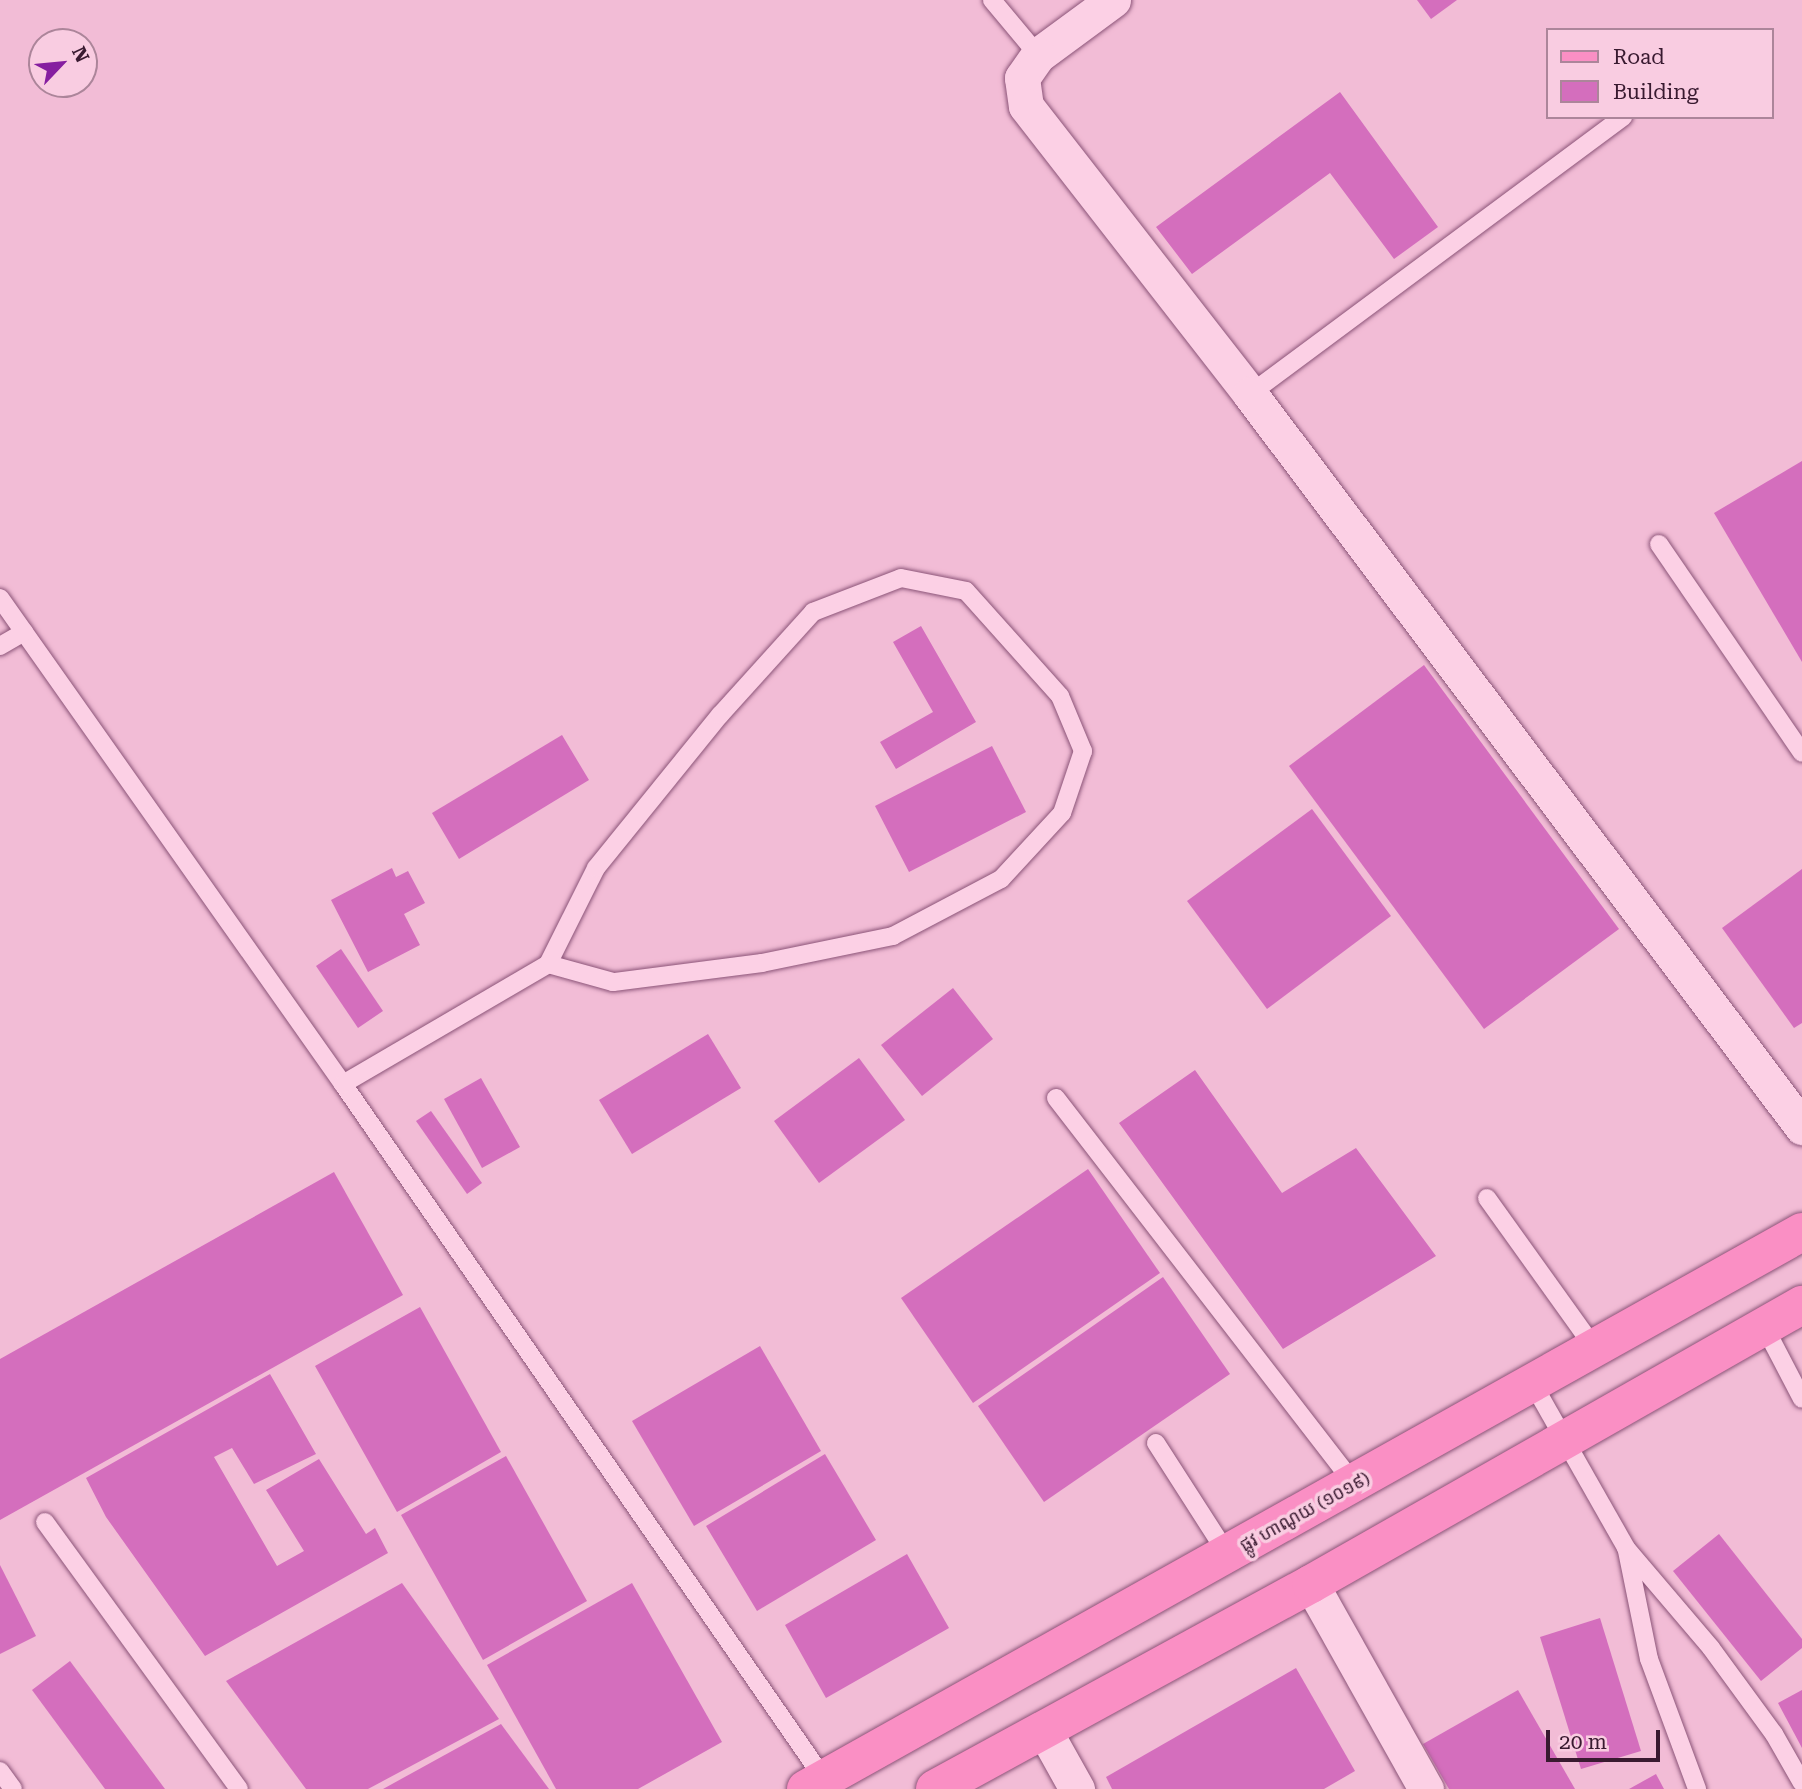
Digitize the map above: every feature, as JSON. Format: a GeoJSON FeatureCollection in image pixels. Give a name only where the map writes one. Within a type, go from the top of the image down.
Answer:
{"type":"FeatureCollection","features":[{"type":"Feature","properties":{"kind":"main road","name":"ផ្លូវ ហាណូយ (១០១៩)"},"geometry":{"type":"LineString","coordinates":[[815,1784],[1355,1485],[1802,1231]]}},
{"type":"Feature","properties":{"kind":"main road"},"geometry":{"type":"LineString","coordinates":[[935,1789],[1311,1584],[1802,1305]]}},
{"type":"Feature","properties":{"kind":"street"},"geometry":{"type":"LineString","coordinates":[[1113,0],[1038,55],[1022,78],[1026,106],[1250,394],[1802,1127]]}},
{"type":"Feature","properties":{"kind":"street"},"geometry":{"type":"LineString","coordinates":[[1311,1584],[1426,1789]]}},
{"type":"Feature","properties":{"kind":"street"},"geometry":{"type":"LineString","coordinates":[[1044,1730],[1077,1789]]}},
{"type":"Feature","properties":{"kind":"lane"},"geometry":{"type":"LineString","coordinates":[[992,0],[1038,55]]}},
{"type":"Feature","properties":{"kind":"lane"},"geometry":{"type":"LineString","coordinates":[[1250,394],[1620,119]]}},
{"type":"Feature","properties":{"kind":"lane"},"geometry":{"type":"LineString","coordinates":[[1659,544],[1802,753]]}},
{"type":"Feature","properties":{"kind":"lane"},"geometry":{"type":"LineString","coordinates":[[343,1084],[548,964],[596,868],[720,715],[813,612],[901,578],[966,592],[1060,696],[1083,751],[1062,813],[1001,879],[905,930],[762,963],[613,982],[548,964]]}},
{"type":"Feature","properties":{"kind":"lane"},"geometry":{"type":"LineString","coordinates":[[0,598],[343,1084],[815,1784]]}},
{"type":"Feature","properties":{"kind":"lane"},"geometry":{"type":"LineString","coordinates":[[0,646],[24,632]]}},
{"type":"Feature","properties":{"kind":"lane"},"geometry":{"type":"LineString","coordinates":[[1056,1098],[1355,1485]]}},
{"type":"Feature","properties":{"kind":"lane"},"geometry":{"type":"LineString","coordinates":[[1487,1198],[1595,1349]]}},
{"type":"Feature","properties":{"kind":"lane"},"geometry":{"type":"LineString","coordinates":[[1764,1326],[1802,1399]]}},
{"type":"Feature","properties":{"kind":"lane"},"geometry":{"type":"LineString","coordinates":[[1533,1384],[1626,1548],[1711,1648],[1774,1734],[1802,1783]]}},
{"type":"Feature","properties":{"kind":"lane"},"geometry":{"type":"LineString","coordinates":[[1156,1443],[1228,1555]]}},
{"type":"Feature","properties":{"kind":"lane"},"geometry":{"type":"LineString","coordinates":[[44,1522],[239,1789]]}},
{"type":"Feature","properties":{"kind":"lane"},"geometry":{"type":"LineString","coordinates":[[1626,1548],[1649,1659],[1697,1789]]}},
{"type":"Feature","properties":{"kind":"lane"},"geometry":{"type":"LineString","coordinates":[[0,1771],[13,1789]]}},
{"type":"Feature","properties":{"kind":"building"},"geometry":{"type":"Polygon","coordinates":[[[1417,0],[1457,0],[1431,19],[1417,0]]]}},
{"type":"Feature","properties":{"kind":"building"},"geometry":{"type":"Polygon","coordinates":[[[1340,92],[1438,227],[1394,259],[1330,173],[1192,274],[1156,227],[1340,92]]]}},
{"type":"Feature","properties":{"kind":"building"},"geometry":{"type":"Polygon","coordinates":[[[1802,461],[1802,662],[1714,513],[1802,461]]]}},
{"type":"Feature","properties":{"kind":"building"},"geometry":{"type":"Polygon","coordinates":[[[921,626],[976,722],[896,769],[880,742],[933,712],[893,642],[921,626]]]}},
{"type":"Feature","properties":{"kind":"building"},"geometry":{"type":"Polygon","coordinates":[[[1424,665],[1619,929],[1484,1029],[1289,766],[1424,665]]]}},
{"type":"Feature","properties":{"kind":"building"},"geometry":{"type":"Polygon","coordinates":[[[562,735],[589,780],[459,859],[432,813],[562,735]]]}},
{"type":"Feature","properties":{"kind":"building"},"geometry":{"type":"Polygon","coordinates":[[[992,746],[1026,812],[909,872],[875,806],[992,746]]]}},
{"type":"Feature","properties":{"kind":"building"},"geometry":{"type":"Polygon","coordinates":[[[1312,809],[1391,916],[1267,1009],[1187,901],[1312,809]]]}},
{"type":"Feature","properties":{"kind":"building"},"geometry":{"type":"Polygon","coordinates":[[[392,868],[396,877],[408,871],[425,903],[404,914],[420,945],[368,972],[331,900],[392,868]]]}},
{"type":"Feature","properties":{"kind":"building"},"geometry":{"type":"Polygon","coordinates":[[[1802,869],[1802,1023],[1794,1028],[1722,928],[1802,869]]]}},
{"type":"Feature","properties":{"kind":"building"},"geometry":{"type":"Polygon","coordinates":[[[341,949],[383,1011],[358,1028],[316,966],[341,949]]]}},
{"type":"Feature","properties":{"kind":"building"},"geometry":{"type":"Polygon","coordinates":[[[953,988],[993,1039],[922,1096],[881,1045],[953,988]]]}},
{"type":"Feature","properties":{"kind":"building"},"geometry":{"type":"Polygon","coordinates":[[[708,1034],[741,1088],[632,1154],[599,1100],[708,1034]]]}},
{"type":"Feature","properties":{"kind":"building"},"geometry":{"type":"Polygon","coordinates":[[[859,1058],[905,1120],[819,1183],[774,1121],[859,1058]]]}},
{"type":"Feature","properties":{"kind":"building"},"geometry":{"type":"Polygon","coordinates":[[[1195,1070],[1282,1193],[1356,1148],[1436,1256],[1283,1349],[1119,1123],[1195,1070]]]}},
{"type":"Feature","properties":{"kind":"building"},"geometry":{"type":"Polygon","coordinates":[[[481,1078],[520,1147],[482,1168],[444,1099],[481,1078]]]}},
{"type":"Feature","properties":{"kind":"building"},"geometry":{"type":"Polygon","coordinates":[[[431,1111],[482,1183],[467,1194],[416,1121],[431,1111]]]}},
{"type":"Feature","properties":{"kind":"building"},"geometry":{"type":"Polygon","coordinates":[[[1088,1169],[1160,1273],[973,1403],[901,1298],[1088,1169]]]}},
{"type":"Feature","properties":{"kind":"building"},"geometry":{"type":"Polygon","coordinates":[[[334,1172],[403,1295],[0,1520],[0,1359],[334,1172]]]}},
{"type":"Feature","properties":{"kind":"building"},"geometry":{"type":"Polygon","coordinates":[[[1163,1277],[1230,1374],[1044,1502],[978,1406],[1163,1277]]]}},
{"type":"Feature","properties":{"kind":"building"},"geometry":{"type":"Polygon","coordinates":[[[420,1307],[501,1452],[397,1512],[315,1366],[420,1307]]]}},
{"type":"Feature","properties":{"kind":"building"},"geometry":{"type":"Polygon","coordinates":[[[760,1346],[821,1451],[694,1526],[632,1421],[760,1346]]]}},
{"type":"Feature","properties":{"kind":"building"},"geometry":{"type":"Polygon","coordinates":[[[270,1374],[316,1454],[254,1484],[232,1448],[214,1457],[277,1566],[304,1551],[266,1490],[319,1459],[366,1534],[375,1528],[388,1553],[205,1656],[106,1517],[86,1478],[270,1374]]]}},
{"type":"Feature","properties":{"kind":"building"},"geometry":{"type":"Polygon","coordinates":[[[825,1454],[876,1540],[757,1611],[706,1526],[825,1454]]]}},
{"type":"Feature","properties":{"kind":"building"},"geometry":{"type":"Polygon","coordinates":[[[506,1456],[587,1601],[483,1660],[401,1515],[506,1456]]]}},
{"type":"Feature","properties":{"kind":"building"},"geometry":{"type":"Polygon","coordinates":[[[1719,1534],[1802,1639],[1802,1648],[1761,1681],[1673,1571],[1719,1534]]]}},
{"type":"Feature","properties":{"kind":"building"},"geometry":{"type":"Polygon","coordinates":[[[907,1554],[949,1628],[826,1698],[785,1625],[907,1554]]]}},
{"type":"Feature","properties":{"kind":"building"},"geometry":{"type":"Polygon","coordinates":[[[0,1565],[36,1636],[0,1654],[0,1565]]]}},
{"type":"Feature","properties":{"kind":"building"},"geometry":{"type":"Polygon","coordinates":[[[402,1583],[499,1719],[368,1789],[306,1789],[226,1681],[402,1583]]]}},
{"type":"Feature","properties":{"kind":"building"},"geometry":{"type":"Polygon","coordinates":[[[632,1583],[722,1742],[638,1789],[556,1789],[487,1665],[632,1583]]]}},
{"type":"Feature","properties":{"kind":"building"},"geometry":{"type":"Polygon","coordinates":[[[1600,1618],[1641,1751],[1581,1769],[1540,1637],[1600,1618]]]}},
{"type":"Feature","properties":{"kind":"building"},"geometry":{"type":"Polygon","coordinates":[[[70,1661],[165,1789],[105,1789],[32,1690],[70,1661]]]}},
{"type":"Feature","properties":{"kind":"building"},"geometry":{"type":"Polygon","coordinates":[[[1296,1668],[1355,1771],[1324,1789],[1112,1789],[1106,1777],[1296,1668]]]}},
{"type":"Feature","properties":{"kind":"building"},"geometry":{"type":"Polygon","coordinates":[[[1518,1690],[1575,1789],[1449,1789],[1423,1744],[1518,1690]]]}},
{"type":"Feature","properties":{"kind":"building"},"geometry":{"type":"Polygon","coordinates":[[[1802,1690],[1802,1748],[1778,1703],[1802,1690]]]}},
{"type":"Feature","properties":{"kind":"building"},"geometry":{"type":"Polygon","coordinates":[[[501,1724],[549,1789],[383,1789],[501,1724]]]}},
{"type":"Feature","properties":{"kind":"building"},"geometry":{"type":"Polygon","coordinates":[[[1656,1774],[1664,1789],[1629,1789],[1656,1774]]]}}]}
